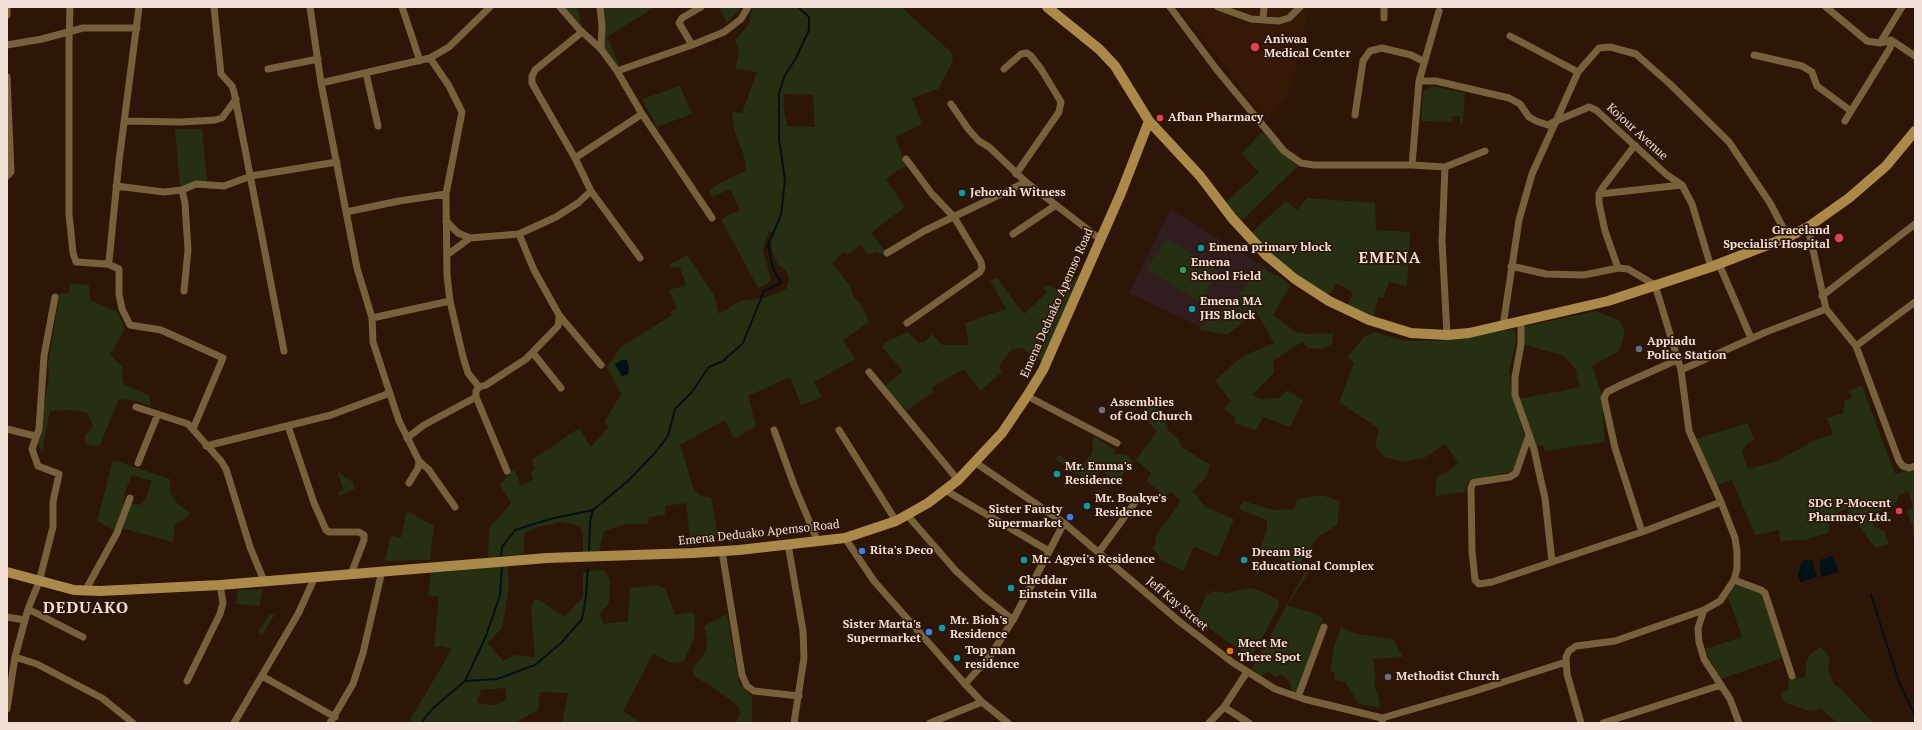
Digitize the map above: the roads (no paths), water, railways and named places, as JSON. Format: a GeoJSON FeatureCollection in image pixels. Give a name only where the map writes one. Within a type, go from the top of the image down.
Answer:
{"type":"FeatureCollection","features":[{"type":"Feature","properties":{"kind":"street"},"geometry":{"type":"LineString","coordinates":[[7,7],[7,15]]}},
{"type":"Feature","properties":{"kind":"street"},"geometry":{"type":"LineString","coordinates":[[70,7],[69,214],[73,253],[76,262],[108,264],[119,269],[120,299],[122,309],[130,325],[161,330],[223,358],[193,429]]}},
{"type":"Feature","properties":{"kind":"street"},"geometry":{"type":"LineString","coordinates":[[108,264],[116,186],[126,121],[139,7]]}},
{"type":"Feature","properties":{"kind":"street"},"geometry":{"type":"LineString","coordinates":[[214,7],[221,74],[232,86],[236,99],[284,350]]}},
{"type":"Feature","properties":{"kind":"street"},"geometry":{"type":"LineString","coordinates":[[310,7],[321,83],[357,268],[372,318],[373,342],[399,422],[419,461],[429,470],[455,507]]}},
{"type":"Feature","properties":{"kind":"street"},"geometry":{"type":"LineString","coordinates":[[402,7],[420,61]]}},
{"type":"Feature","properties":{"kind":"street"},"geometry":{"type":"LineString","coordinates":[[321,83],[430,58],[449,47],[490,7]]}},
{"type":"Feature","properties":{"kind":"street"},"geometry":{"type":"LineString","coordinates":[[560,7],[582,32],[601,49],[617,71],[642,114],[712,218]]}},
{"type":"Feature","properties":{"kind":"street"},"geometry":{"type":"LineString","coordinates":[[600,7],[602,26],[601,49]]}},
{"type":"Feature","properties":{"kind":"street"},"geometry":{"type":"LineString","coordinates":[[692,45],[679,23],[682,18],[701,7]]}},
{"type":"Feature","properties":{"kind":"street"},"geometry":{"type":"LineString","coordinates":[[617,71],[692,45],[724,32],[741,19],[748,7]]}},
{"type":"Feature","properties":{"kind":"street"},"geometry":{"type":"LineString","coordinates":[[1047,7],[1099,49],[1115,66],[1149,121],[1200,176],[1232,218],[1267,256],[1295,279],[1329,301],[1369,320],[1411,333],[1447,335],[1469,334],[1608,301],[1715,266],[1788,237],[1808,227],[1849,198],[1886,166],[1915,131]]}},
{"type":"Feature","properties":{"kind":"street"},"geometry":{"type":"LineString","coordinates":[[1170,7],[1217,70],[1284,151],[1301,163],[1314,165],[1412,165],[1445,167],[1485,151]]}},
{"type":"Feature","properties":{"kind":"street"},"geometry":{"type":"LineString","coordinates":[[1218,7],[1251,18],[1279,21],[1289,18],[1300,7]]}},
{"type":"Feature","properties":{"kind":"street"},"geometry":{"type":"LineString","coordinates":[[1263,20],[1264,7]]}},
{"type":"Feature","properties":{"kind":"street"},"geometry":{"type":"LineString","coordinates":[[1384,7],[1384,18]]}},
{"type":"Feature","properties":{"kind":"street"},"geometry":{"type":"LineString","coordinates":[[1826,7],[1867,41],[1880,42],[1891,40],[1915,56]]}},
{"type":"Feature","properties":{"kind":"street"},"geometry":{"type":"LineString","coordinates":[[1880,42],[1902,7]]}},
{"type":"Feature","properties":{"kind":"street"},"geometry":{"type":"LineString","coordinates":[[1412,165],[1419,81],[1439,11]]}},
{"type":"Feature","properties":{"kind":"street"},"geometry":{"type":"LineString","coordinates":[[7,45],[42,39],[70,31],[92,27],[137,28]]}},
{"type":"Feature","properties":{"kind":"street"},"geometry":{"type":"LineString","coordinates":[[582,32],[535,70],[532,76],[532,83],[566,146],[575,158],[591,191],[640,258]]}},
{"type":"Feature","properties":{"kind":"street"},"geometry":{"type":"LineString","coordinates":[[1510,36],[1578,72]]}},
{"type":"Feature","properties":{"kind":"street"},"geometry":{"type":"LineString","coordinates":[[1845,121],[1890,48],[1891,40]]}},
{"type":"Feature","properties":{"kind":"street"},"geometry":{"type":"LineString","coordinates":[[1503,326],[1519,220],[1532,174],[1578,72],[1599,48],[1610,47],[1636,54],[1671,85],[1729,142],[1766,197],[1788,237]]}},
{"type":"Feature","properties":{"kind":"street"},"geometry":{"type":"LineString","coordinates":[[1355,115],[1363,61],[1370,51],[1382,48],[1411,55],[1424,61]]}},
{"type":"Feature","properties":{"kind":"street"},"geometry":{"type":"LineString","coordinates":[[1004,69],[1021,54],[1027,53],[1041,69],[1061,102],[1059,112],[1016,174]]}},
{"type":"Feature","properties":{"kind":"street"},"geometry":{"type":"LineString","coordinates":[[1754,54],[1802,66],[1812,72],[1817,86],[1851,111]]}},
{"type":"Feature","properties":{"kind":"street"},"geometry":{"type":"LineString","coordinates":[[430,58],[449,86],[462,112],[446,194],[447,275],[450,301],[466,366],[479,388]]}},
{"type":"Feature","properties":{"kind":"street"},"geometry":{"type":"LineString","coordinates":[[268,69],[318,59]]}},
{"type":"Feature","properties":{"kind":"street"},"geometry":{"type":"LineString","coordinates":[[366,73],[378,126]]}},
{"type":"Feature","properties":{"kind":"street"},"geometry":{"type":"LineString","coordinates":[[7,77],[11,172],[7,176]]}},
{"type":"Feature","properties":{"kind":"street"},"geometry":{"type":"LineString","coordinates":[[1419,81],[1436,81],[1509,98],[1520,104],[1536,122],[1548,124],[1556,121]]}},
{"type":"Feature","properties":{"kind":"street"},"geometry":{"type":"LineString","coordinates":[[126,121],[175,122],[215,120],[222,118],[236,99]]}},
{"type":"Feature","properties":{"kind":"street"},"geometry":{"type":"LineString","coordinates":[[951,104],[969,130],[979,141],[989,147],[1016,174],[1100,239]]}},
{"type":"Feature","properties":{"kind":"street","name":"Kojour Avenue"},"geometry":{"type":"LineString","coordinates":[[1556,121],[1589,107],[1596,110],[1667,175],[1682,185],[1692,204],[1715,266],[1751,338]]}},
{"type":"Feature","properties":{"kind":"street"},"geometry":{"type":"LineString","coordinates":[[575,158],[642,114]]}},
{"type":"Feature","properties":{"kind":"street","name":"Emena Deduako Apemso Road"},"geometry":{"type":"LineString","coordinates":[[7,572],[64,589],[85,591],[220,585],[547,558],[722,551],[818,542],[845,538],[896,521],[908,516],[958,480],[1002,433],[1028,396],[1043,370],[1121,193],[1149,121]]}},
{"type":"Feature","properties":{"kind":"street"},"geometry":{"type":"LineString","coordinates":[[1618,268],[1605,231],[1599,203],[1599,194],[1635,146]]}},
{"type":"Feature","properties":{"kind":"street"},"geometry":{"type":"LineString","coordinates":[[906,159],[932,194],[954,218],[981,262],[982,268],[980,272],[907,323]]}},
{"type":"Feature","properties":{"kind":"street"},"geometry":{"type":"LineString","coordinates":[[116,186],[164,192],[182,190],[196,184],[224,186],[251,176],[337,162]]}},
{"type":"Feature","properties":{"kind":"street"},"geometry":{"type":"LineString","coordinates":[[1445,167],[1442,241],[1447,335]]}},
{"type":"Feature","properties":{"kind":"street"},"geometry":{"type":"LineString","coordinates":[[887,253],[924,231],[954,218],[1026,182]]}},
{"type":"Feature","properties":{"kind":"street"},"geometry":{"type":"LineString","coordinates":[[1599,194],[1682,185]]}},
{"type":"Feature","properties":{"kind":"street"},"geometry":{"type":"LineString","coordinates":[[182,190],[185,203],[188,250],[184,290]]}},
{"type":"Feature","properties":{"kind":"street"},"geometry":{"type":"LineString","coordinates":[[446,221],[458,233],[470,238],[519,234],[556,217],[578,203],[591,191]]}},
{"type":"Feature","properties":{"kind":"street"},"geometry":{"type":"LineString","coordinates":[[346,212],[399,201],[446,194]]}},
{"type":"Feature","properties":{"kind":"street"},"geometry":{"type":"LineString","coordinates":[[1013,234],[1056,205]]}},
{"type":"Feature","properties":{"kind":"street"},"geometry":{"type":"LineString","coordinates":[[1808,227],[1826,309],[1856,346],[1899,461],[1903,466],[1909,468],[1915,466]]}},
{"type":"Feature","properties":{"kind":"street"},"geometry":{"type":"LineString","coordinates":[[1822,296],[1914,227]]}},
{"type":"Feature","properties":{"kind":"street"},"geometry":{"type":"LineString","coordinates":[[519,234],[534,270],[559,315],[601,365]]}},
{"type":"Feature","properties":{"kind":"street"},"geometry":{"type":"LineString","coordinates":[[447,255],[470,238]]}},
{"type":"Feature","properties":{"kind":"street"},"geometry":{"type":"LineString","coordinates":[[1511,266],[1546,274],[1584,275],[1618,268],[1628,269],[1655,285],[1681,370],[1689,431],[1720,502],[1736,545],[1737,569],[1734,580],[1720,601],[1704,610],[1614,641],[1576,646],[1569,651],[1566,657],[1566,662],[1581,723]]}},
{"type":"Feature","properties":{"kind":"street"},"geometry":{"type":"LineString","coordinates":[[7,709],[15,657],[53,527],[54,502],[59,476],[57,472],[38,466],[32,449],[40,424],[44,356],[55,297]]}},
{"type":"Feature","properties":{"kind":"street"},"geometry":{"type":"LineString","coordinates":[[372,318],[450,301]]}},
{"type":"Feature","properties":{"kind":"street"},"geometry":{"type":"LineString","coordinates":[[1856,346],[1915,302]]}},
{"type":"Feature","properties":{"kind":"street"},"geometry":{"type":"LineString","coordinates":[[1681,370],[1751,338],[1826,309]]}},
{"type":"Feature","properties":{"kind":"street"},"geometry":{"type":"LineString","coordinates":[[508,471],[476,397],[476,391],[479,388],[486,386],[533,353],[558,326],[559,315]]}},
{"type":"Feature","properties":{"kind":"street"},"geometry":{"type":"LineString","coordinates":[[1521,322],[1521,344],[1514,377],[1515,395],[1529,435],[1545,498],[1552,562]]}},
{"type":"Feature","properties":{"kind":"street"},"geometry":{"type":"LineString","coordinates":[[533,353],[561,388]]}},
{"type":"Feature","properties":{"kind":"street"},"geometry":{"type":"LineString","coordinates":[[1642,532],[1615,448],[1604,398],[1607,392],[1677,360]]}},
{"type":"Feature","properties":{"kind":"street"},"geometry":{"type":"LineString","coordinates":[[869,372],[958,480]]}},
{"type":"Feature","properties":{"kind":"street"},"geometry":{"type":"LineString","coordinates":[[206,446],[331,415],[390,394]]}},
{"type":"Feature","properties":{"kind":"street"},"geometry":{"type":"LineString","coordinates":[[1028,396],[1117,443]]}},
{"type":"Feature","properties":{"kind":"street"},"geometry":{"type":"LineString","coordinates":[[407,438],[424,425],[476,397]]}},
{"type":"Feature","properties":{"kind":"street"},"geometry":{"type":"LineString","coordinates":[[136,407],[188,424],[206,446],[221,461],[226,469],[250,547],[264,581]]}},
{"type":"Feature","properties":{"kind":"street"},"geometry":{"type":"LineString","coordinates":[[138,463],[158,414]]}},
{"type":"Feature","properties":{"kind":"street"},"geometry":{"type":"LineString","coordinates":[[288,426],[314,503],[326,530],[329,532],[358,532],[364,535],[364,540],[351,574]]}},
{"type":"Feature","properties":{"kind":"street"},"geometry":{"type":"LineString","coordinates":[[7,429],[36,436]]}},
{"type":"Feature","properties":{"kind":"street"},"geometry":{"type":"LineString","coordinates":[[774,430],[794,485],[818,542]]}},
{"type":"Feature","properties":{"kind":"street"},"geometry":{"type":"LineString","coordinates":[[839,430],[896,521]]}},
{"type":"Feature","properties":{"kind":"street"},"geometry":{"type":"LineString","coordinates":[[1529,435],[1516,473],[1510,477],[1473,483],[1471,488],[1472,551],[1475,580],[1479,584],[1485,584],[1642,532],[1720,502]]}},
{"type":"Feature","properties":{"kind":"street"},"geometry":{"type":"LineString","coordinates":[[409,484],[418,468],[419,461]]}},
{"type":"Feature","properties":{"kind":"street","name":"Jeff Kay Street"},"geometry":{"type":"LineString","coordinates":[[976,462],[1064,523],[1180,622],[1247,672],[1275,689],[1298,697],[1382,720]]}},
{"type":"Feature","properties":{"kind":"street"},"geometry":{"type":"LineString","coordinates":[[945,490],[1049,551]]}},
{"type":"Feature","properties":{"kind":"street"},"geometry":{"type":"LineString","coordinates":[[85,591],[120,526],[130,498]]}},
{"type":"Feature","properties":{"kind":"street"},"geometry":{"type":"LineString","coordinates":[[1099,552],[1134,504]]}},
{"type":"Feature","properties":{"kind":"street"},"geometry":{"type":"LineString","coordinates":[[908,516],[956,571],[983,596],[1013,620]]}},
{"type":"Feature","properties":{"kind":"street"},"geometry":{"type":"LineString","coordinates":[[965,684],[990,656],[1013,620],[1064,523]]}},
{"type":"Feature","properties":{"kind":"street"},"geometry":{"type":"LineString","coordinates":[[845,538],[874,581],[965,684],[982,702],[1008,723]]}},
{"type":"Feature","properties":{"kind":"street"},"geometry":{"type":"LineString","coordinates":[[788,544],[803,631],[804,658],[794,723]]}},
{"type":"Feature","properties":{"kind":"street"},"geometry":{"type":"LineString","coordinates":[[722,551],[742,675],[747,686],[754,691],[799,696]]}},
{"type":"Feature","properties":{"kind":"street"},"geometry":{"type":"LineString","coordinates":[[330,723],[335,717],[353,684],[363,653],[382,571]]}},
{"type":"Feature","properties":{"kind":"street"},"geometry":{"type":"LineString","coordinates":[[234,723],[303,606],[315,577]]}},
{"type":"Feature","properties":{"kind":"street"},"geometry":{"type":"LineString","coordinates":[[1734,580],[1762,590],[1766,593],[1792,676]]}},
{"type":"Feature","properties":{"kind":"street"},"geometry":{"type":"LineString","coordinates":[[187,681],[220,614],[223,603],[220,585]]}},
{"type":"Feature","properties":{"kind":"street"},"geometry":{"type":"LineString","coordinates":[[28,609],[83,637]]}},
{"type":"Feature","properties":{"kind":"street"},"geometry":{"type":"LineString","coordinates":[[1704,610],[1698,628],[1699,642],[1704,659],[1730,699],[1739,723]]}},
{"type":"Feature","properties":{"kind":"street"},"geometry":{"type":"LineString","coordinates":[[7,617],[25,620]]}},
{"type":"Feature","properties":{"kind":"street"},"geometry":{"type":"LineString","coordinates":[[1298,697],[1324,627]]}},
{"type":"Feature","properties":{"kind":"street"},"geometry":{"type":"LineString","coordinates":[[15,657],[37,664],[78,684],[102,698],[133,723]]}},
{"type":"Feature","properties":{"kind":"street"},"geometry":{"type":"LineString","coordinates":[[1382,720],[1566,662]]}},
{"type":"Feature","properties":{"kind":"street"},"geometry":{"type":"LineString","coordinates":[[1209,723],[1224,707],[1247,672]]}},
{"type":"Feature","properties":{"kind":"street"},"geometry":{"type":"LineString","coordinates":[[262,676],[335,717]]}},
{"type":"Feature","properties":{"kind":"street"},"geometry":{"type":"LineString","coordinates":[[1603,723],[1721,685]]}},
{"type":"Feature","properties":{"kind":"street"},"geometry":{"type":"LineString","coordinates":[[930,723],[941,722],[982,702]]}},
{"type":"Feature","properties":{"kind":"street"},"geometry":{"type":"LineString","coordinates":[[1224,707],[1249,723]]}},
{"type":"Feature","properties":{"kind":"waterway"},"geometry":{"type":"LineString","coordinates":[[589,554],[590,522],[593,510],[629,480],[654,454],[668,436],[675,409],[691,393],[709,367],[723,361],[743,343],[764,291],[781,283],[773,268],[768,245],[781,215],[785,180],[779,139],[779,93],[785,75],[796,58],[809,30],[809,17],[798,7]]}},
{"type":"Feature","properties":{"kind":"waterway"},"geometry":{"type":"LineString","coordinates":[[501,557],[502,547],[515,530],[550,519],[593,510]]}},
{"type":"Feature","properties":{"kind":"waterway"},"geometry":{"type":"LineString","coordinates":[[465,681],[486,636],[500,595],[502,566]]}},
{"type":"Feature","properties":{"kind":"waterway"},"geometry":{"type":"LineString","coordinates":[[421,723],[432,709],[465,681],[497,679],[535,665],[561,643],[582,619],[586,597],[588,568]]}},
{"type":"Feature","properties":{"kind":"waterway"},"geometry":{"type":"LineString","coordinates":[[1871,595],[1899,682],[1915,716]]}},
{"type":"Feature","properties":{"kind":"place","name":"Aniwaa Medical Center"},"geometry":{"type":"Point","coordinates":[1255,47]}},
{"type":"Feature","properties":{"kind":"place","name":"Afban Pharmacy"},"geometry":{"type":"Point","coordinates":[1160,118]}},
{"type":"Feature","properties":{"kind":"place","name":"Jehovah Witness"},"geometry":{"type":"Point","coordinates":[962,193]}},
{"type":"Feature","properties":{"kind":"place","name":"Graceland Specialist Hospital"},"geometry":{"type":"Point","coordinates":[1839,238]}},
{"type":"Feature","properties":{"kind":"place","name":"Emena primary block"},"geometry":{"type":"Point","coordinates":[1201,248]}},
{"type":"Feature","properties":{"kind":"place","name":"Emena School Field"},"geometry":{"type":"Point","coordinates":[1183,270]}},
{"type":"Feature","properties":{"kind":"place","name":"Emena MA JHS Block"},"geometry":{"type":"Point","coordinates":[1192,309]}},
{"type":"Feature","properties":{"kind":"place","name":"Appiadu Police Station"},"geometry":{"type":"Point","coordinates":[1639,349]}},
{"type":"Feature","properties":{"kind":"place","name":"Assemblies of God Church"},"geometry":{"type":"Point","coordinates":[1102,410]}},
{"type":"Feature","properties":{"kind":"place","name":"Mr. Emma's Residence"},"geometry":{"type":"Point","coordinates":[1057,474]}},
{"type":"Feature","properties":{"kind":"place","name":"Mr. Boakye's Residence"},"geometry":{"type":"Point","coordinates":[1087,506]}},
{"type":"Feature","properties":{"kind":"place","name":"SDG P-Mocent Pharmacy Ltd."},"geometry":{"type":"Point","coordinates":[1899,511]}},
{"type":"Feature","properties":{"kind":"place","name":"Sister Fausty Supermarket"},"geometry":{"type":"Point","coordinates":[1070,517]}},
{"type":"Feature","properties":{"kind":"place","name":"Rita's Deco"},"geometry":{"type":"Point","coordinates":[862,551]}},
{"type":"Feature","properties":{"kind":"place","name":"Mr. Agyei's Residence"},"geometry":{"type":"Point","coordinates":[1024,560]}},
{"type":"Feature","properties":{"kind":"place","name":"Dream Big Educational Complex"},"geometry":{"type":"Point","coordinates":[1244,560]}},
{"type":"Feature","properties":{"kind":"place","name":"Cheddar Einstein Villa"},"geometry":{"type":"Point","coordinates":[1011,588]}},
{"type":"Feature","properties":{"kind":"place","name":"Mr. Bioh's Residence"},"geometry":{"type":"Point","coordinates":[942,628]}},
{"type":"Feature","properties":{"kind":"place","name":"Sister Marta's Supermarket"},"geometry":{"type":"Point","coordinates":[929,632]}},
{"type":"Feature","properties":{"kind":"place","name":"Meet Me There Spot"},"geometry":{"type":"Point","coordinates":[1230,651]}},
{"type":"Feature","properties":{"kind":"place","name":"Top man residence"},"geometry":{"type":"Point","coordinates":[957,658]}},
{"type":"Feature","properties":{"kind":"place","name":"Methodist Church"},"geometry":{"type":"Point","coordinates":[1388,677]}},
{"type":"Feature","properties":{"kind":"district","name":"EMENA"},"geometry":{"type":"Point","coordinates":[1390,258]}},
{"type":"Feature","properties":{"kind":"district","name":"DEDUAKO"},"geometry":{"type":"Point","coordinates":[86,608]}}]}
